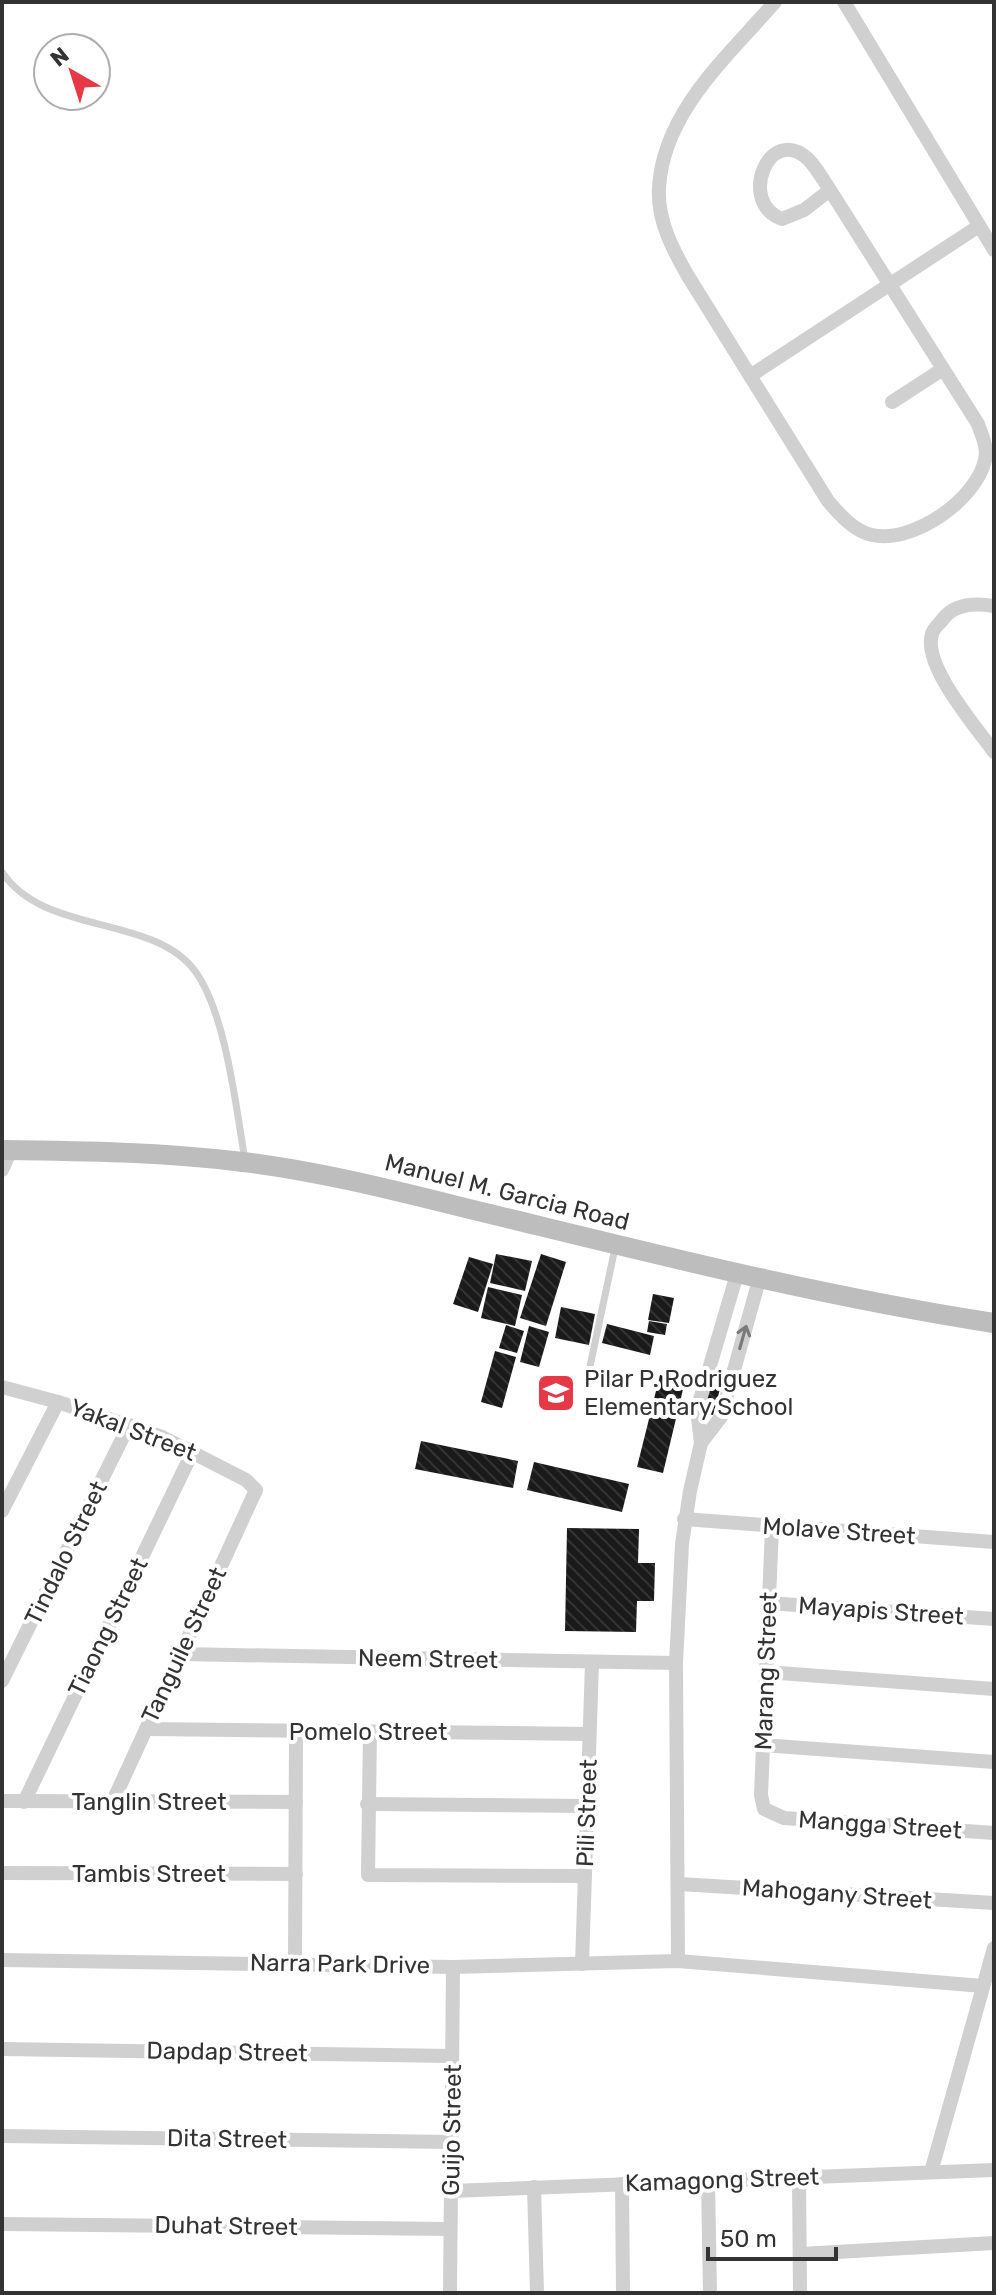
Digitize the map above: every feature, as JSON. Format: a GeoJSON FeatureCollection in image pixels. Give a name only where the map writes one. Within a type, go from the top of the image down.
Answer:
{"type":"FeatureCollection","features":[{"type":"Feature","properties":{"kind":"main road","name":"Manuel M. Garcia Road"},"geometry":{"type":"LineString","coordinates":[[7,1150],[109,1152],[245,1162],[365,1184],[759,1280],[871,1303],[994,1323]]}},
{"type":"Feature","properties":{"kind":"street"},"geometry":{"type":"LineString","coordinates":[[775,2],[683,113],[670,139],[659,190],[662,216],[671,247],[828,501],[842,518],[871,535],[892,536],[910,532],[935,520],[960,499],[975,481],[985,461],[986,444],[978,424],[830,190],[807,158],[791,150],[780,152],[769,158],[762,171],[763,202],[777,218],[804,210],[830,190]]}},
{"type":"Feature","properties":{"kind":"street"},"geometry":{"type":"LineString","coordinates":[[844,2],[994,250]]}},
{"type":"Feature","properties":{"kind":"street"},"geometry":{"type":"LineString","coordinates":[[750,376],[979,226]]}},
{"type":"Feature","properties":{"kind":"street"},"geometry":{"type":"LineString","coordinates":[[892,402],[943,369]]}},
{"type":"Feature","properties":{"kind":"street"},"geometry":{"type":"LineString","coordinates":[[994,606],[962,606],[947,613],[932,634],[932,658],[943,680],[988,730],[994,752]]}},
{"type":"Feature","properties":{"kind":"street"},"geometry":{"type":"LineString","coordinates":[[2,1170],[7,1150]]}},
{"type":"Feature","properties":{"kind":"street"},"geometry":{"type":"LineString","coordinates":[[678,1961],[676,1663],[684,1519],[701,1443],[697,1410],[737,1274]]}},
{"type":"Feature","properties":{"kind":"street"},"geometry":{"type":"LineString","coordinates":[[701,1443],[721,1417],[759,1280]]}},
{"type":"Feature","properties":{"kind":"street","name":"Yakal Street"},"geometry":{"type":"LineString","coordinates":[[2,1387],[129,1425],[193,1451],[246,1480],[256,1490]]}},
{"type":"Feature","properties":{"kind":"street"},"geometry":{"type":"LineString","coordinates":[[2,1511],[58,1402]]}},
{"type":"Feature","properties":{"kind":"street","name":"Tindalo Street"},"geometry":{"type":"LineString","coordinates":[[2,1681],[129,1425]]}},
{"type":"Feature","properties":{"kind":"street","name":"Tiaong Street"},"geometry":{"type":"LineString","coordinates":[[24,1802],[193,1451]]}},
{"type":"Feature","properties":{"kind":"street","name":"Tanguile Street"},"geometry":{"type":"LineString","coordinates":[[113,1801],[256,1490]]}},
{"type":"Feature","properties":{"kind":"street","name":"Molave Street"},"geometry":{"type":"LineString","coordinates":[[684,1519],[994,1542]]}},
{"type":"Feature","properties":{"kind":"street","name":"Marang Street"},"geometry":{"type":"LineString","coordinates":[[767,1812],[761,1795],[772,1527]]}},
{"type":"Feature","properties":{"kind":"street","name":"Mayapis Street"},"geometry":{"type":"LineString","coordinates":[[768,1603],[994,1619]]}},
{"type":"Feature","properties":{"kind":"street","name":"Neem Street"},"geometry":{"type":"LineString","coordinates":[[180,1654],[676,1663]]}},
{"type":"Feature","properties":{"kind":"street","name":"Pili Street"},"geometry":{"type":"LineString","coordinates":[[582,1964],[592,1663]]}},
{"type":"Feature","properties":{"kind":"street"},"geometry":{"type":"LineString","coordinates":[[766,1672],[994,1689]]}},
{"type":"Feature","properties":{"kind":"street","name":"Pomelo Street"},"geometry":{"type":"LineString","coordinates":[[146,1729],[589,1734]]}},
{"type":"Feature","properties":{"kind":"street"},"geometry":{"type":"LineString","coordinates":[[295,1963],[296,1732]]}},
{"type":"Feature","properties":{"kind":"street"},"geometry":{"type":"LineString","coordinates":[[370,1732],[368,1875],[585,1876]]}},
{"type":"Feature","properties":{"kind":"street"},"geometry":{"type":"LineString","coordinates":[[762,1745],[994,1762]]}},
{"type":"Feature","properties":{"kind":"street","name":"Tanglin Street"},"geometry":{"type":"LineString","coordinates":[[2,1801],[296,1802]]}},
{"type":"Feature","properties":{"kind":"street"},"geometry":{"type":"LineString","coordinates":[[367,1804],[587,1806]]}},
{"type":"Feature","properties":{"kind":"street","name":"Mangga Street"},"geometry":{"type":"LineString","coordinates":[[767,1812],[784,1818],[994,1833]]}},
{"type":"Feature","properties":{"kind":"street","name":"Tambis Street"},"geometry":{"type":"LineString","coordinates":[[2,1873],[296,1874]]}},
{"type":"Feature","properties":{"kind":"street","name":"Mahogany Street"},"geometry":{"type":"LineString","coordinates":[[679,1884],[994,1903]]}},
{"type":"Feature","properties":{"kind":"street"},"geometry":{"type":"LineString","coordinates":[[931,2172],[994,1948]]}},
{"type":"Feature","properties":{"kind":"street","name":"Narra Park Drive"},"geometry":{"type":"LineString","coordinates":[[2,1960],[453,1967],[678,1961],[983,1986]]}},
{"type":"Feature","properties":{"kind":"street","name":"Guijo Street"},"geometry":{"type":"LineString","coordinates":[[450,2293],[453,1967]]}},
{"type":"Feature","properties":{"kind":"street","name":"Dapdap Street"},"geometry":{"type":"LineString","coordinates":[[2,2049],[452,2056]]}},
{"type":"Feature","properties":{"kind":"street","name":"Dita Street"},"geometry":{"type":"LineString","coordinates":[[2,2136],[451,2142]]}},
{"type":"Feature","properties":{"kind":"street","name":"Kamagong Street"},"geometry":{"type":"LineString","coordinates":[[451,2191],[994,2170]]}},
{"type":"Feature","properties":{"kind":"street"},"geometry":{"type":"LineString","coordinates":[[799,2177],[800,2293]]}},
{"type":"Feature","properties":{"kind":"street"},"geometry":{"type":"LineString","coordinates":[[708,2181],[710,2293]]}},
{"type":"Feature","properties":{"kind":"street"},"geometry":{"type":"LineString","coordinates":[[622,2184],[623,2293]]}},
{"type":"Feature","properties":{"kind":"street"},"geometry":{"type":"LineString","coordinates":[[534,2187],[537,2293]]}},
{"type":"Feature","properties":{"kind":"street","name":"Duhat Street"},"geometry":{"type":"LineString","coordinates":[[2,2224],[450,2229]]}},
{"type":"Feature","properties":{"kind":"street"},"geometry":{"type":"LineString","coordinates":[[801,2254],[994,2243]]}},
{"type":"Feature","properties":{"kind":"lane"},"geometry":{"type":"LineString","coordinates":[[2,872],[24,894],[68,917],[170,947],[194,970],[209,995],[228,1059],[245,1162]]}},
{"type":"Feature","properties":{"kind":"lane"},"geometry":{"type":"LineString","coordinates":[[589,1371],[616,1245]]}},
{"type":"Feature","properties":{"kind":"building"},"geometry":{"type":"Polygon","coordinates":[[[496,1254],[532,1261],[525,1291],[490,1283],[496,1254]]]}},
{"type":"Feature","properties":{"kind":"building"},"geometry":{"type":"Polygon","coordinates":[[[541,1254],[566,1262],[546,1326],[520,1318],[541,1254]]]}},
{"type":"Feature","properties":{"kind":"building"},"geometry":{"type":"Polygon","coordinates":[[[469,1257],[493,1264],[478,1312],[453,1304],[469,1257]]]}},
{"type":"Feature","properties":{"kind":"building"},"geometry":{"type":"Polygon","coordinates":[[[488,1287],[522,1295],[515,1326],[481,1318],[488,1287]]]}},
{"type":"Feature","properties":{"kind":"building"},"geometry":{"type":"Polygon","coordinates":[[[653,1294],[674,1298],[669,1323],[648,1320],[653,1294]]]}},
{"type":"Feature","properties":{"kind":"building"},"geometry":{"type":"Polygon","coordinates":[[[561,1307],[595,1314],[589,1345],[555,1338],[561,1307]]]}},
{"type":"Feature","properties":{"kind":"building"},"geometry":{"type":"Polygon","coordinates":[[[649,1321],[667,1324],[665,1335],[647,1332],[649,1321]]]}},
{"type":"Feature","properties":{"kind":"building"},"geometry":{"type":"Polygon","coordinates":[[[607,1324],[654,1336],[650,1355],[602,1343],[607,1324]]]}},
{"type":"Feature","properties":{"kind":"building"},"geometry":{"type":"Polygon","coordinates":[[[506,1325],[524,1331],[517,1353],[499,1348],[506,1325]]]}},
{"type":"Feature","properties":{"kind":"building"},"geometry":{"type":"Polygon","coordinates":[[[529,1326],[549,1332],[539,1367],[520,1362],[529,1326]]]}},
{"type":"Feature","properties":{"kind":"building"},"geometry":{"type":"Polygon","coordinates":[[[495,1351],[516,1357],[502,1408],[481,1402],[495,1351]]]}},
{"type":"Feature","properties":{"kind":"building"},"geometry":{"type":"Polygon","coordinates":[[[660,1375],[685,1381],[663,1473],[637,1467],[660,1375]]]}},
{"type":"Feature","properties":{"kind":"building"},"geometry":{"type":"Polygon","coordinates":[[[710,1387],[720,1389],[713,1415],[703,1413],[710,1387]]]}},
{"type":"Feature","properties":{"kind":"building"},"geometry":{"type":"Polygon","coordinates":[[[421,1441],[518,1461],[513,1488],[415,1469],[421,1441]]]}},
{"type":"Feature","properties":{"kind":"building"},"geometry":{"type":"Polygon","coordinates":[[[534,1462],[629,1484],[622,1512],[527,1490],[534,1462]]]}},
{"type":"Feature","properties":{"kind":"building"},"geometry":{"type":"Polygon","coordinates":[[[567,1528],[639,1529],[638,1563],[655,1563],[654,1601],[637,1601],[636,1632],[565,1631],[567,1528]]]}},
{"type":"Feature","properties":{"kind":"place","name":"Pilar P. Rodriguez Elementary School"},"geometry":{"type":"Point","coordinates":[556,1393]}}]}
